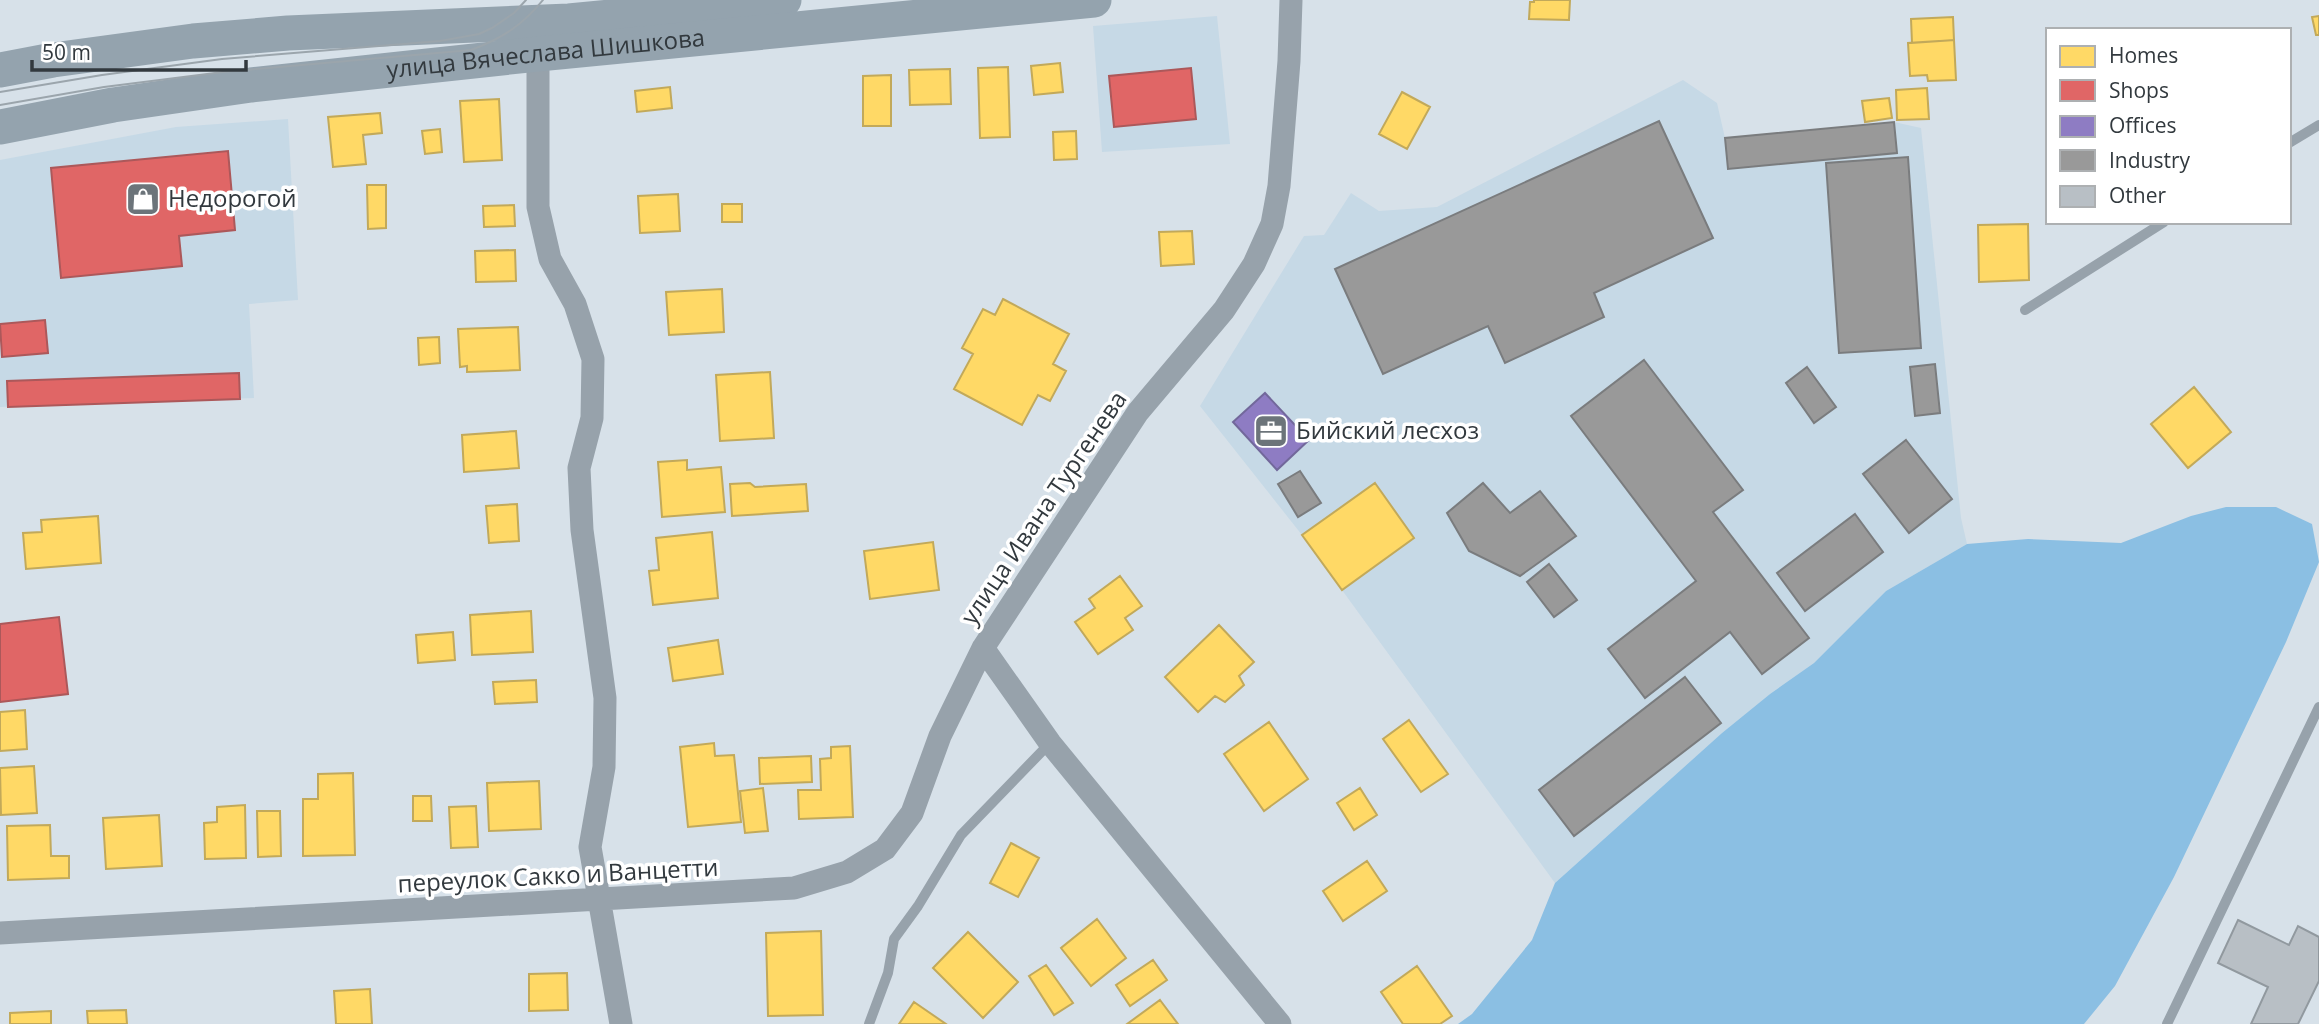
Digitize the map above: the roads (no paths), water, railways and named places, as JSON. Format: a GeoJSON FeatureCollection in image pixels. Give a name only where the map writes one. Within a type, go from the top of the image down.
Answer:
{"type":"FeatureCollection","features":[{"type":"Feature","properties":{"kind":"main road","name":"улица Вячеслава Шишкова"},"geometry":{"type":"LineString","coordinates":[[0,70],[53,60],[226,38],[570,10],[783,0]]}},
{"type":"Feature","properties":{"kind":"main road","name":"улица Вячеслава Шишкова"},"geometry":{"type":"LineString","coordinates":[[0,127],[113,105],[251,85],[1094,0]]}},
{"type":"Feature","properties":{"kind":"street","name":"улица Ивана Тургенева"},"geometry":{"type":"LineString","coordinates":[[1280,1024],[1050,743],[983,648],[1138,412],[1224,310],[1254,264],[1272,224],[1279,186],[1289,61],[1290,0]]}},
{"type":"Feature","properties":{"kind":"street"},"geometry":{"type":"LineString","coordinates":[[538,54],[538,208],[550,259],[575,304],[593,359],[592,418],[579,468],[582,530],[605,698],[604,767],[590,847],[621,1024]]}},
{"type":"Feature","properties":{"kind":"street","name":"переулок Сакко и Ванцетти"},"geometry":{"type":"LineString","coordinates":[[0,933],[794,888],[847,872],[885,849],[912,813],[940,736],[983,648]]}},
{"type":"Feature","properties":{"kind":"lane"},"geometry":{"type":"LineString","coordinates":[[2291,143],[2319,125]]}},
{"type":"Feature","properties":{"kind":"lane"},"geometry":{"type":"LineString","coordinates":[[2025,310],[2161,224]]}},
{"type":"Feature","properties":{"kind":"lane"},"geometry":{"type":"LineString","coordinates":[[2167,1024],[2319,707]]}},
{"type":"Feature","properties":{"kind":"lane"},"geometry":{"type":"LineString","coordinates":[[869,1024],[888,973],[894,939],[918,906],[961,835],[1050,743]]}},
{"type":"Feature","properties":{"kind":"tram line"},"geometry":{"type":"LineString","coordinates":[[0,92],[222,59],[440,41],[479,34],[492,28],[514,13],[526,0]]}},
{"type":"Feature","properties":{"kind":"tram line"},"geometry":{"type":"LineString","coordinates":[[0,105],[104,87],[223,72],[471,50],[511,30],[528,17],[543,0]]}},
{"type":"Feature","properties":{"kind":"place","name":"Недорогой"},"geometry":{"type":"Point","coordinates":[143,199]}},
{"type":"Feature","properties":{"kind":"place","name":"Бийский лесхоз"},"geometry":{"type":"Point","coordinates":[1271,431]}}]}
